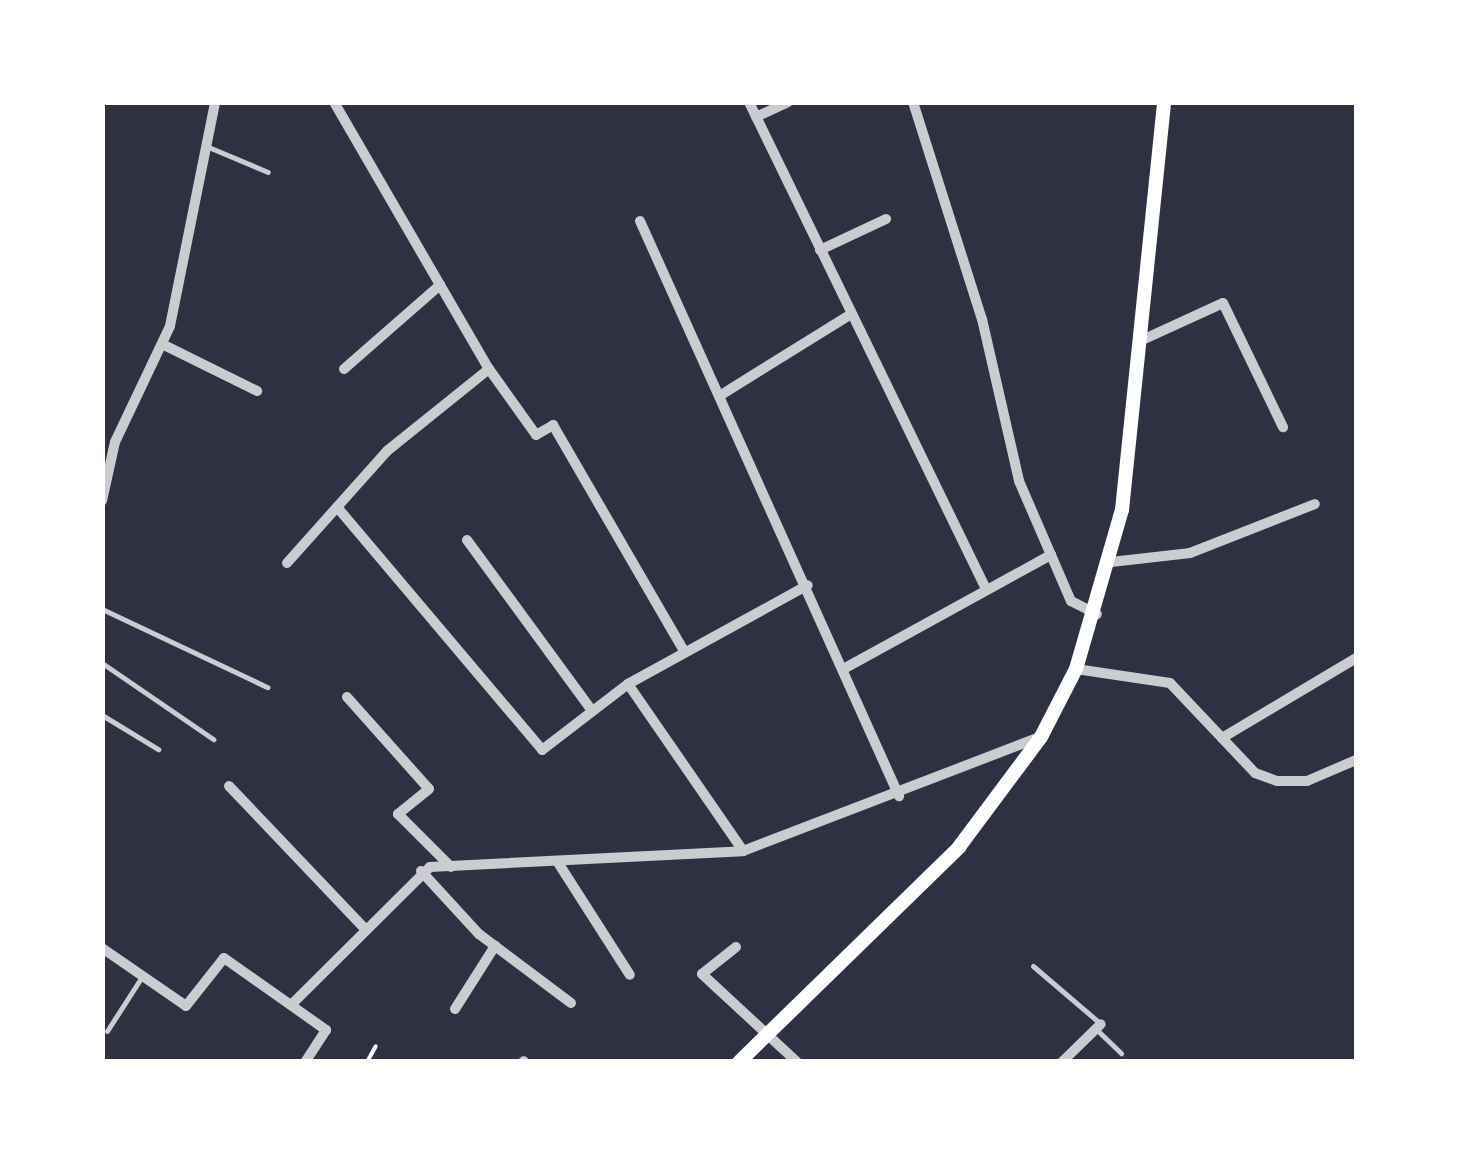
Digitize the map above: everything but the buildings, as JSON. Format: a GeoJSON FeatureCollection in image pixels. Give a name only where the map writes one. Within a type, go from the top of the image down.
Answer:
{"type":"FeatureCollection","features":[{"type":"Feature","properties":{"kind":"main road"},"geometry":{"type":"LineString","coordinates":[[739,1062],[959,847],[1041,737],[1076,668],[1098,614],[1111,562],[1140,341],[1164,102]]}},
{"type":"Feature","properties":{"kind":"street"},"geometry":{"type":"LineString","coordinates":[[102,501],[115,442],[164,344],[215,102]]}},
{"type":"Feature","properties":{"kind":"street"},"geometry":{"type":"LineString","coordinates":[[334,102],[488,369],[536,436],[553,425],[685,654]]}},
{"type":"Feature","properties":{"kind":"street"},"geometry":{"type":"LineString","coordinates":[[749,102],[986,589]]}},
{"type":"Feature","properties":{"kind":"street"},"geometry":{"type":"LineString","coordinates":[[756,118],[788,102]]}},
{"type":"Feature","properties":{"kind":"street"},"geometry":{"type":"LineString","coordinates":[[913,102],[1009,417],[1001,425],[1007,447],[1072,601],[1098,614]]}},
{"type":"Feature","properties":{"kind":"street"},"geometry":{"type":"LineString","coordinates":[[820,250],[886,219]]}},
{"type":"Feature","properties":{"kind":"street"},"geometry":{"type":"LineString","coordinates":[[640,221],[848,666],[899,796]]}},
{"type":"Feature","properties":{"kind":"street"},"geometry":{"type":"LineString","coordinates":[[344,369],[440,285]]}},
{"type":"Feature","properties":{"kind":"street"},"geometry":{"type":"LineString","coordinates":[[1140,341],[1223,303],[1283,427]]}},
{"type":"Feature","properties":{"kind":"street"},"geometry":{"type":"LineString","coordinates":[[721,395],[850,314]]}},
{"type":"Feature","properties":{"kind":"street"},"geometry":{"type":"LineString","coordinates":[[164,344],[257,391]]}},
{"type":"Feature","properties":{"kind":"street"},"geometry":{"type":"LineString","coordinates":[[287,563],[387,451],[488,369]]}},
{"type":"Feature","properties":{"kind":"street"},"geometry":{"type":"LineString","coordinates":[[102,438],[115,442]]}},
{"type":"Feature","properties":{"kind":"street"},"geometry":{"type":"LineString","coordinates":[[1111,562],[1190,553],[1314,504]]}},
{"type":"Feature","properties":{"kind":"street"},"geometry":{"type":"LineString","coordinates":[[337,508],[542,750],[628,684],[808,585]]}},
{"type":"Feature","properties":{"kind":"street"},"geometry":{"type":"LineString","coordinates":[[466,540],[592,711]]}},
{"type":"Feature","properties":{"kind":"street"},"geometry":{"type":"LineString","coordinates":[[848,666],[1051,555]]}},
{"type":"Feature","properties":{"kind":"street"},"geometry":{"type":"LineString","coordinates":[[1222,738],[1356,658]]}},
{"type":"Feature","properties":{"kind":"street"},"geometry":{"type":"LineString","coordinates":[[1076,668],[1170,684],[1254,773],[1277,781],[1307,781],[1356,760]]}},
{"type":"Feature","properties":{"kind":"street"},"geometry":{"type":"LineString","coordinates":[[628,684],[743,851]]}},
{"type":"Feature","properties":{"kind":"street"},"geometry":{"type":"LineString","coordinates":[[347,697],[429,789],[398,814],[451,866]]}},
{"type":"Feature","properties":{"kind":"street"},"geometry":{"type":"LineString","coordinates":[[292,1005],[421,871],[451,866],[743,851],[899,796],[1041,737]]}},
{"type":"Feature","properties":{"kind":"street"},"geometry":{"type":"LineString","coordinates":[[228,786],[364,928]]}},
{"type":"Feature","properties":{"kind":"street"},"geometry":{"type":"LineString","coordinates":[[558,862],[630,975]]}},
{"type":"Feature","properties":{"kind":"street"},"geometry":{"type":"LineString","coordinates":[[421,871],[494,946],[571,1003]]}},
{"type":"Feature","properties":{"kind":"street"},"geometry":{"type":"LineString","coordinates":[[455,1009],[494,946]]}},
{"type":"Feature","properties":{"kind":"street"},"geometry":{"type":"LineString","coordinates":[[736,947],[702,974],[797,1062]]}},
{"type":"Feature","properties":{"kind":"street"},"geometry":{"type":"LineString","coordinates":[[102,948],[186,1006],[224,958],[326,1030],[305,1062]]}},
{"type":"Feature","properties":{"kind":"street"},"geometry":{"type":"LineString","coordinates":[[1062,1062],[1098,1027]]}},
{"type":"Feature","properties":{"kind":"lane"},"geometry":{"type":"LineString","coordinates":[[204,145],[268,172]]}},
{"type":"Feature","properties":{"kind":"lane"},"geometry":{"type":"LineString","coordinates":[[102,610],[268,687]]}},
{"type":"Feature","properties":{"kind":"lane"},"geometry":{"type":"LineString","coordinates":[[102,662],[213,739]]}},
{"type":"Feature","properties":{"kind":"lane"},"geometry":{"type":"LineString","coordinates":[[102,714],[158,749]]}},
{"type":"Feature","properties":{"kind":"lane"},"geometry":{"type":"LineString","coordinates":[[1032,966],[1121,1053]]}},
{"type":"Feature","properties":{"kind":"lane"},"geometry":{"type":"LineString","coordinates":[[107,1031],[142,975]]}},
{"type":"Feature","properties":{"kind":"path"},"geometry":{"type":"LineString","coordinates":[[367,1062],[376,1046]]}}]}
